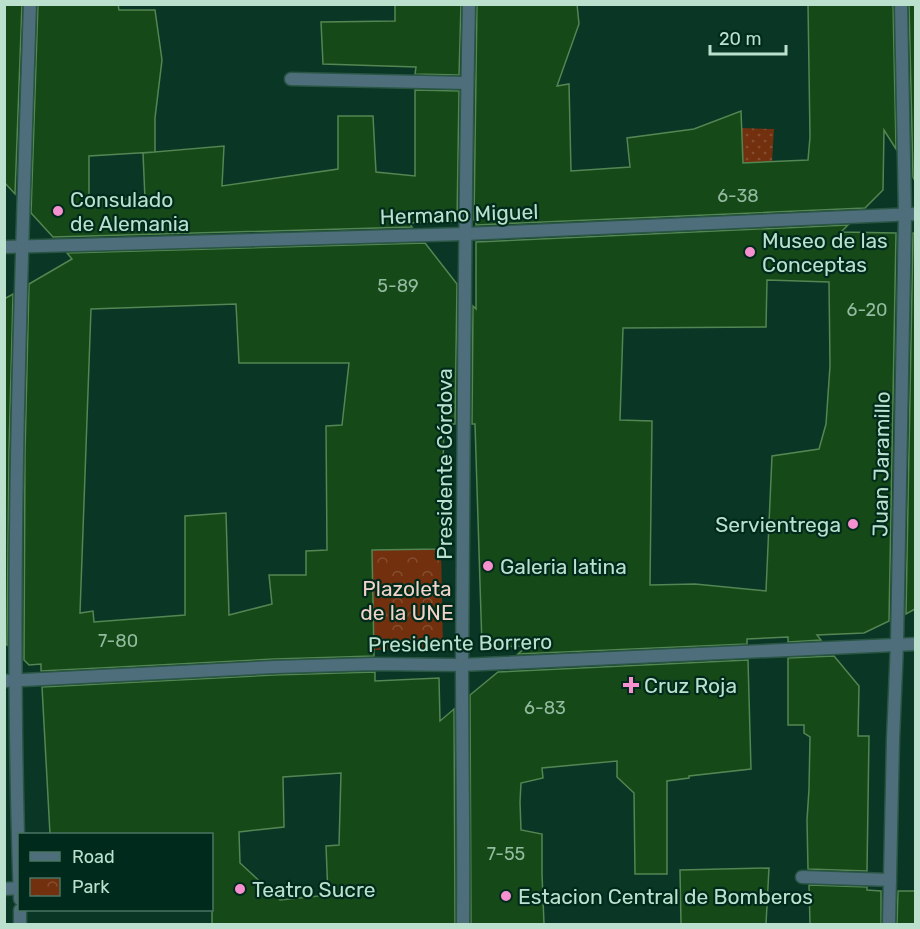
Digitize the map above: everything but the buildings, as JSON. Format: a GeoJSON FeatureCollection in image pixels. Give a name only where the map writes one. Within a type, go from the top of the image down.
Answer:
{"type":"FeatureCollection","features":[{"type":"Feature","properties":{"kind":"street"},"geometry":{"type":"LineString","coordinates":[[18,867],[9,681],[30,4]]}},
{"type":"Feature","properties":{"kind":"street","name":"Presidente Córdova"},"geometry":{"type":"LineString","coordinates":[[463,924],[464,234],[469,4]]}},
{"type":"Feature","properties":{"kind":"street","name":"Juan Jaramillo"},"geometry":{"type":"LineString","coordinates":[[889,924],[910,214],[901,4]]}},
{"type":"Feature","properties":{"kind":"street"},"geometry":{"type":"LineString","coordinates":[[291,79],[467,83]]}},
{"type":"Feature","properties":{"kind":"street","name":"Hermano Miguel"},"geometry":{"type":"LineString","coordinates":[[4,247],[464,234],[910,214]]}},
{"type":"Feature","properties":{"kind":"street","name":"Presidente Borrero"},"geometry":{"type":"LineString","coordinates":[[9,681],[375,664],[462,665],[915,644]]}},
{"type":"Feature","properties":{"kind":"street"},"geometry":{"type":"LineString","coordinates":[[802,877],[890,880]]}},
{"type":"Feature","properties":{"kind":"green space"},"geometry":{"type":"Polygon","coordinates":[[[741,128],[774,129],[772,162],[746,207],[741,128]]]}},
{"type":"Feature","properties":{"kind":"green space","name":"Plazoleta de la UNE"},"geometry":{"type":"Polygon","coordinates":[[[441,549],[443,649],[374,650],[372,550],[441,549]]]}},
{"type":"Feature","properties":{"kind":"place","name":"Consulado de Alemania"},"geometry":{"type":"Point","coordinates":[58,211]}},
{"type":"Feature","properties":{"kind":"place","name":"Museo de las Conceptas"},"geometry":{"type":"Point","coordinates":[750,252]}},
{"type":"Feature","properties":{"kind":"place","name":"Servientrega"},"geometry":{"type":"Point","coordinates":[853,524]}},
{"type":"Feature","properties":{"kind":"place","name":"Galeria latina"},"geometry":{"type":"Point","coordinates":[488,566]}},
{"type":"Feature","properties":{"kind":"place","name":"Cruz Roja"},"geometry":{"type":"Point","coordinates":[631,685]}},
{"type":"Feature","properties":{"kind":"place","name":"Teatro Sucre"},"geometry":{"type":"Point","coordinates":[240,889]}},
{"type":"Feature","properties":{"kind":"place","name":"Estacion Central de Bomberos"},"geometry":{"type":"Point","coordinates":[506,896]}}]}
